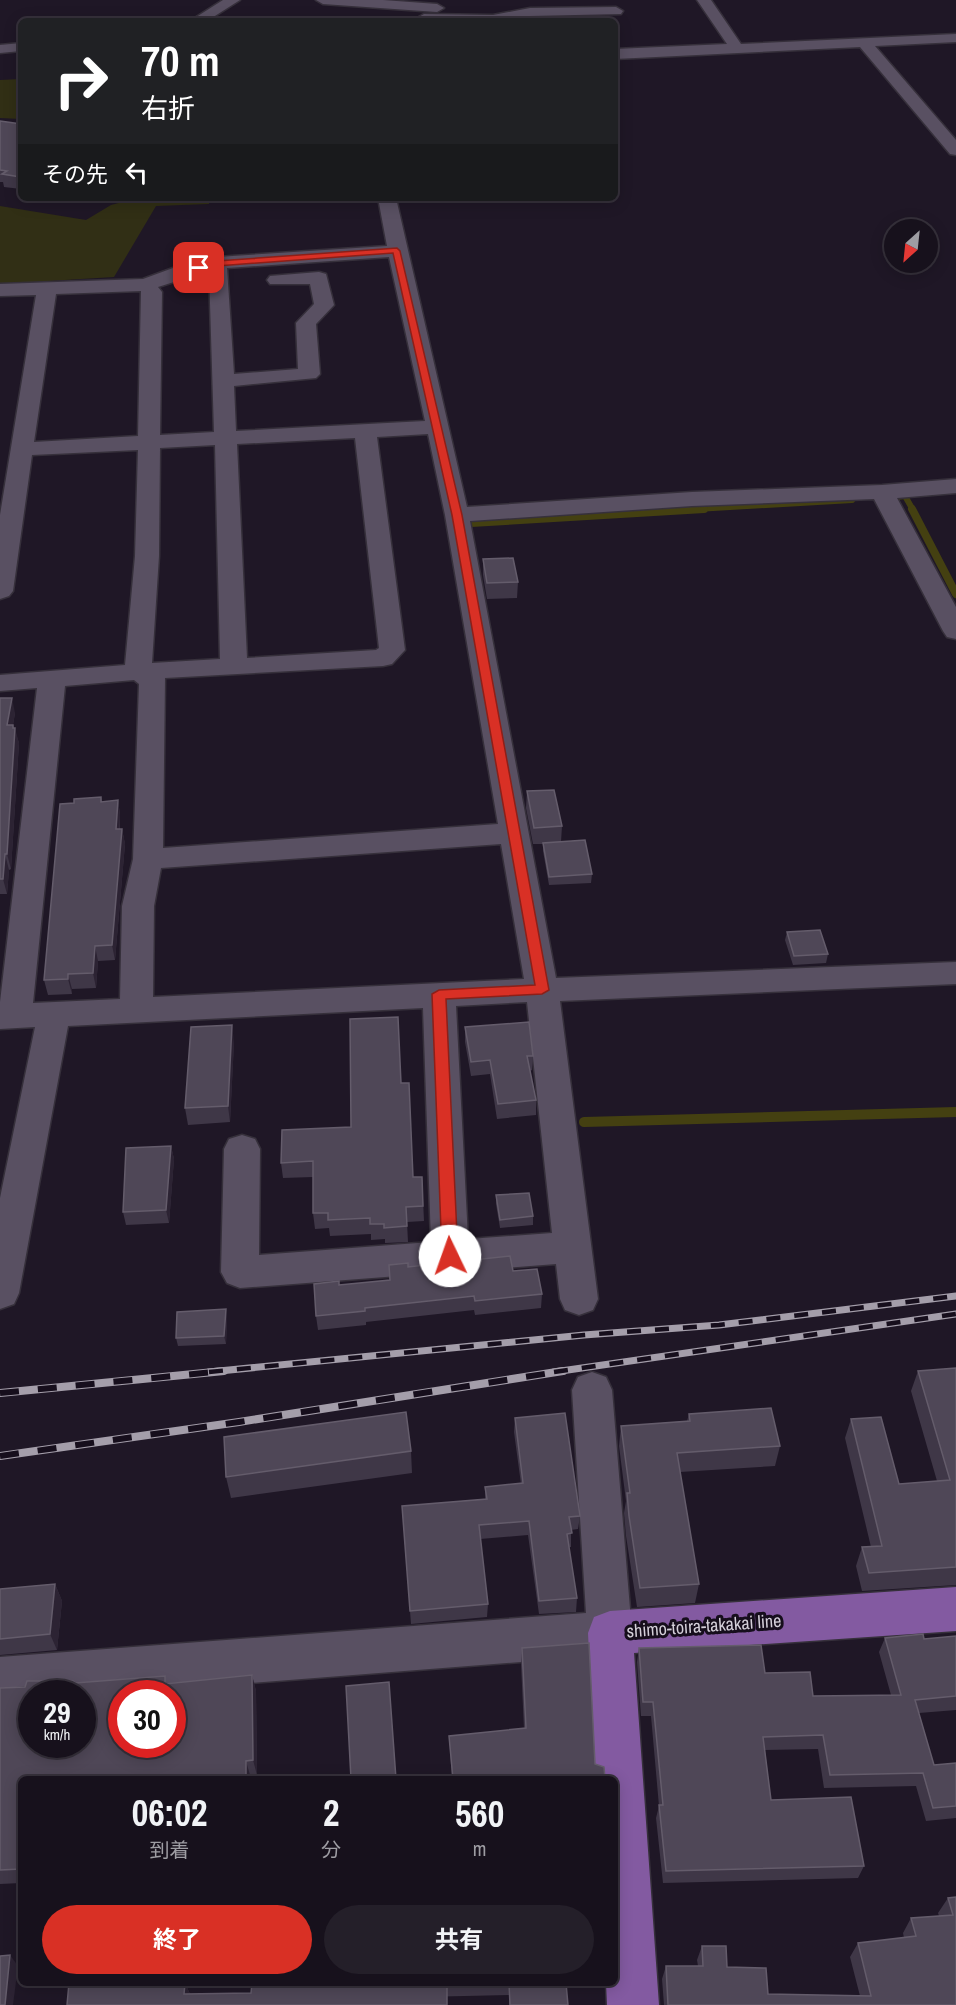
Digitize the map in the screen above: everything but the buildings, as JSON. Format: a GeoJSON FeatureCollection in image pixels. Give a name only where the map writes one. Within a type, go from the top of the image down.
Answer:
{"type":"FeatureCollection","features":[{"type":"Feature","properties":{"kind":"main road","name":"shimo-toira-takakai line"},"geometry":{"type":"LineString","coordinates":[[633,2005],[610,1633],[956,1609]]}},
{"type":"Feature","properties":{"kind":"street"},"geometry":{"type":"LineString","coordinates":[[202,18],[233,0]]}},
{"type":"Feature","properties":{"kind":"street"},"geometry":{"type":"LineString","coordinates":[[323,0],[440,4]]}},
{"type":"Feature","properties":{"kind":"street"},"geometry":{"type":"LineString","coordinates":[[704,0],[736,47]]}},
{"type":"Feature","properties":{"kind":"street"},"geometry":{"type":"LineString","coordinates":[[422,18],[440,4]]}},
{"type":"Feature","properties":{"kind":"street"},"geometry":{"type":"LineString","coordinates":[[498,18],[530,12],[616,11]]}},
{"type":"Feature","properties":{"kind":"street"},"geometry":{"type":"LineString","coordinates":[[618,54],[956,38]]}},
{"type":"Feature","properties":{"kind":"street"},"geometry":{"type":"LineString","coordinates":[[863,41],[956,150]]}},
{"type":"Feature","properties":{"kind":"street"},"geometry":{"type":"LineString","coordinates":[[0,49],[18,46]]}},
{"type":"Feature","properties":{"kind":"street"},"geometry":{"type":"LineString","coordinates":[[388,201],[457,515],[542,990],[579,1299]]}},
{"type":"Feature","properties":{"kind":"street"},"geometry":{"type":"LineString","coordinates":[[233,277],[397,251]]}},
{"type":"Feature","properties":{"kind":"street"},"geometry":{"type":"LineString","coordinates":[[0,291],[146,285],[180,272],[233,277],[320,278],[324,305],[306,323],[309,374],[224,381]]}},
{"type":"Feature","properties":{"kind":"street"},"geometry":{"type":"LineString","coordinates":[[233,277],[224,381],[234,667]]}},
{"type":"Feature","properties":{"kind":"street"},"geometry":{"type":"LineString","coordinates":[[138,672],[147,556],[147,442],[152,292],[146,285]]}},
{"type":"Feature","properties":{"kind":"street"},"geometry":{"type":"LineString","coordinates":[[0,591],[47,289]]}},
{"type":"Feature","properties":{"kind":"street"},"geometry":{"type":"LineString","coordinates":[[22,449],[438,427]]}},
{"type":"Feature","properties":{"kind":"street"},"geometry":{"type":"LineString","coordinates":[[0,683],[138,672],[383,658],[392,650],[365,431]]}},
{"type":"Feature","properties":{"kind":"street"},"geometry":{"type":"LineString","coordinates":[[457,515],[692,499],[882,492],[956,486]]}},
{"type":"Feature","properties":{"kind":"street"},"geometry":{"type":"LineString","coordinates":[[882,492],[956,631]]}},
{"type":"Feature","properties":{"kind":"street"},"geometry":{"type":"LineString","coordinates":[[136,1010],[138,906],[148,859],[153,680],[138,672]]}},
{"type":"Feature","properties":{"kind":"street"},"geometry":{"type":"LineString","coordinates":[[52,679],[8,1017],[439,994],[956,973]]}},
{"type":"Feature","properties":{"kind":"street"},"geometry":{"type":"LineString","coordinates":[[148,859],[514,833]]}},
{"type":"Feature","properties":{"kind":"street"},"geometry":{"type":"LineString","coordinates":[[439,994],[450,1256]]}},
{"type":"Feature","properties":{"kind":"street"},"geometry":{"type":"LineString","coordinates":[[0,1293],[13,1160],[54,1014]]}},
{"type":"Feature","properties":{"kind":"street"},"geometry":{"type":"LineString","coordinates":[[242,1149],[240,1272],[573,1247]]}},
{"type":"Feature","properties":{"kind":"street"},"geometry":{"type":"LineString","coordinates":[[0,1680],[610,1633],[592,1390]]}},
{"type":"Feature","properties":{"kind":"shaded area"},"geometry":{"type":"Polygon","coordinates":[[[18,79],[18,119],[0,118],[0,80],[18,79]]]}},
{"type":"Feature","properties":{"kind":"shaded area"},"geometry":{"type":"Polygon","coordinates":[[[126,201],[209,201],[209,204],[156,206],[114,277],[0,284],[0,206],[86,220],[111,205],[126,201]]]}},
{"type":"Feature","properties":{"kind":"waterway"},"geometry":{"type":"LineString","coordinates":[[897,497],[905,496],[913,510]]}},
{"type":"Feature","properties":{"kind":"waterway"},"geometry":{"type":"LineString","coordinates":[[679,510],[852,500]]}},
{"type":"Feature","properties":{"kind":"waterway"},"geometry":{"type":"LineString","coordinates":[[471,523],[704,509]]}},
{"type":"Feature","properties":{"kind":"waterway"},"geometry":{"type":"LineString","coordinates":[[912,509],[956,594]]}},
{"type":"Feature","properties":{"kind":"waterway"},"geometry":{"type":"LineString","coordinates":[[584,1122],[956,1112]]}},
{"type":"Feature","properties":{"kind":"railway"},"geometry":{"type":"LineString","coordinates":[[209,1372],[584,1335],[719,1325],[956,1296]]}},
{"type":"Feature","properties":{"kind":"railway"},"geometry":{"type":"LineString","coordinates":[[554,1372],[956,1314]]}},
{"type":"Feature","properties":{"kind":"railway"},"geometry":{"type":"LineString","coordinates":[[0,1393],[224,1371]]}},
{"type":"Feature","properties":{"kind":"railway"},"geometry":{"type":"LineString","coordinates":[[0,1456],[239,1422],[563,1371]]}},
{"type":"Feature","properties":{"kind":"route"},"geometry":{"type":"LineString","coordinates":[[199,268],[217,263],[397,251],[457,515],[542,990],[439,994],[450,1256]]}}]}
